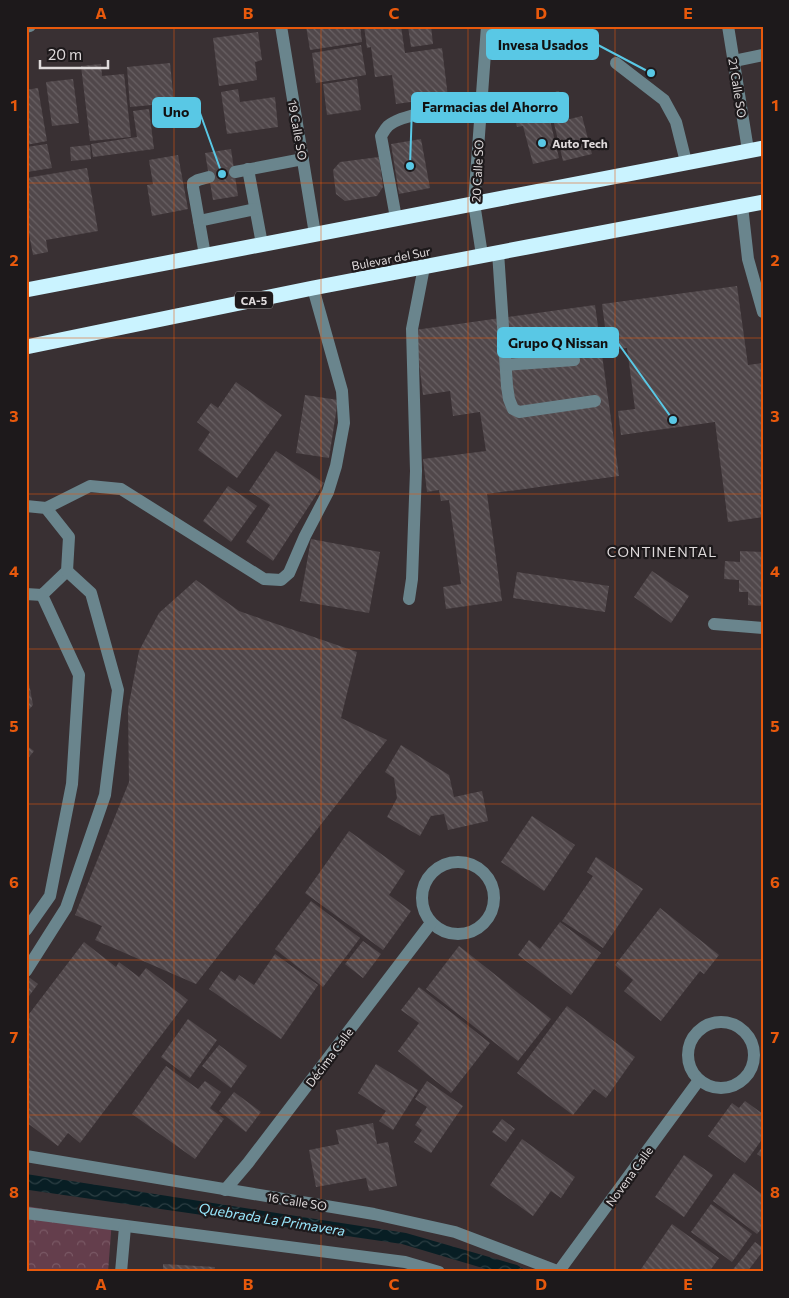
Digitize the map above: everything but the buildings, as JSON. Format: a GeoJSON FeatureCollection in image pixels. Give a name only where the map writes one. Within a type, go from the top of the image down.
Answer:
{"type":"FeatureCollection","features":[{"type":"Feature","properties":{"kind":"highway"},"geometry":{"type":"LineString","coordinates":[[26,290],[756,149]]}},
{"type":"Feature","properties":{"kind":"highway","name":"Bulevar del Sur"},"geometry":{"type":"LineString","coordinates":[[26,347],[313,288],[763,202]]}},
{"type":"Feature","properties":{"kind":"street","name":"19 Calle SO"},"geometry":{"type":"LineString","coordinates":[[281,26],[316,234]]}},
{"type":"Feature","properties":{"kind":"street","name":"20 Calle SO"},"geometry":{"type":"LineString","coordinates":[[482,255],[474,203],[487,26]]}},
{"type":"Feature","properties":{"kind":"street","name":"21 Calle SO"},"geometry":{"type":"LineString","coordinates":[[728,26],[734,61],[756,149]]}},
{"type":"Feature","properties":{"kind":"street"},"geometry":{"type":"LineString","coordinates":[[734,61],[763,55]]}},
{"type":"Feature","properties":{"kind":"street"},"geometry":{"type":"LineString","coordinates":[[616,63],[664,100],[676,122],[686,162]]}},
{"type":"Feature","properties":{"kind":"street"},"geometry":{"type":"LineString","coordinates":[[396,218],[381,136],[388,126],[410,116],[481,108]]}},
{"type":"Feature","properties":{"kind":"street"},"geometry":{"type":"LineString","coordinates":[[235,172],[303,159]]}},
{"type":"Feature","properties":{"kind":"street"},"geometry":{"type":"LineString","coordinates":[[248,169],[262,244]]}},
{"type":"Feature","properties":{"kind":"street"},"geometry":{"type":"LineString","coordinates":[[205,255],[193,183],[210,177]]}},
{"type":"Feature","properties":{"kind":"street"},"geometry":{"type":"LineString","coordinates":[[742,206],[748,260],[761,297],[763,312]]}},
{"type":"Feature","properties":{"kind":"street"},"geometry":{"type":"LineString","coordinates":[[199,221],[256,210]]}},
{"type":"Feature","properties":{"kind":"street"},"geometry":{"type":"LineString","coordinates":[[498,252],[509,400],[512,409],[519,412],[595,401]]}},
{"type":"Feature","properties":{"kind":"street"},"geometry":{"type":"LineString","coordinates":[[410,599],[416,471],[412,329],[424,267]]}},
{"type":"Feature","properties":{"kind":"street"},"geometry":{"type":"LineString","coordinates":[[26,506],[46,508],[90,486],[121,489],[264,579],[281,580],[288,574],[328,492],[336,466],[344,423],[342,390],[313,288]]}},
{"type":"Feature","properties":{"kind":"street"},"geometry":{"type":"LineString","coordinates":[[506,364],[574,360]]}},
{"type":"Feature","properties":{"kind":"street"},"geometry":{"type":"LineString","coordinates":[[26,594],[42,595],[66,571],[69,537],[46,508]]}},
{"type":"Feature","properties":{"kind":"street"},"geometry":{"type":"LineString","coordinates":[[26,971],[66,908],[105,795],[118,690],[91,593],[66,571]]}},
{"type":"Feature","properties":{"kind":"street"},"geometry":{"type":"LineString","coordinates":[[26,930],[50,896],[72,784],[78,675],[42,595]]}},
{"type":"Feature","properties":{"kind":"street"},"geometry":{"type":"LineString","coordinates":[[714,624],[763,628]]}},
{"type":"Feature","properties":{"kind":"street"},"geometry":{"type":"LineString","coordinates":[[456,861],[468,863],[480,869],[488,878],[494,890],[491,913],[484,923],[474,931],[462,934],[449,934],[431,923],[424,912],[421,900],[423,887],[429,876],[438,867],[456,861]]}},
{"type":"Feature","properties":{"kind":"street"},"geometry":{"type":"LineString","coordinates":[[50,896],[66,908]]}},
{"type":"Feature","properties":{"kind":"street","name":"Décima Calle"},"geometry":{"type":"LineString","coordinates":[[226,1190],[431,923]]}},
{"type":"Feature","properties":{"kind":"street"},"geometry":{"type":"LineString","coordinates":[[710,1022],[733,1023],[743,1029],[754,1047],[754,1059],[751,1070],[744,1079],[734,1086],[723,1088],[712,1087],[699,1080],[692,1071],[688,1060],[688,1048],[692,1037],[700,1028],[710,1022]]}},
{"type":"Feature","properties":{"kind":"street","name":"Novena Calle"},"geometry":{"type":"LineString","coordinates":[[560,1271],[699,1080]]}},
{"type":"Feature","properties":{"kind":"street","name":"16 Calle SO"},"geometry":{"type":"LineString","coordinates":[[26,1156],[374,1214],[455,1232],[560,1271]]}},
{"type":"Feature","properties":{"kind":"street"},"geometry":{"type":"LineString","coordinates":[[26,1213],[439,1272]]}},
{"type":"Feature","properties":{"kind":"street"},"geometry":{"type":"LineString","coordinates":[[121,1272],[125,1227]]}},
{"type":"Feature","properties":{"kind":"green space"},"geometry":{"type":"Polygon","coordinates":[[[26,1206],[112,1220],[108,1272],[26,1272],[26,1206]]]}},
{"type":"Feature","properties":{"kind":"water","name":"Quebrada La Primavera"},"geometry":{"type":"Polygon","coordinates":[[[26,1174],[406,1233],[517,1265],[528,1272],[496,1272],[402,1244],[29,1190],[26,1189],[26,1174]]]}},
{"type":"Feature","properties":{"kind":"tunnel"},"geometry":{"type":"LineString","coordinates":[[209,177],[235,172]]}},
{"type":"Feature","properties":{"kind":"place","name":"Invesa Usados"},"geometry":{"type":"Point","coordinates":[651,73]}},
{"type":"Feature","properties":{"kind":"place","name":"Auto Tech"},"geometry":{"type":"Point","coordinates":[542,143]}},
{"type":"Feature","properties":{"kind":"place","name":"Farmacias del Ahorro"},"geometry":{"type":"Point","coordinates":[410,166]}},
{"type":"Feature","properties":{"kind":"place","name":"Uno"},"geometry":{"type":"Point","coordinates":[222,174]}},
{"type":"Feature","properties":{"kind":"place","name":"Grupo Q Nissan"},"geometry":{"type":"Point","coordinates":[673,420]}},
{"type":"Feature","properties":{"kind":"district","name":"CONTINENTAL"},"geometry":{"type":"Point","coordinates":[662,551]}}]}
